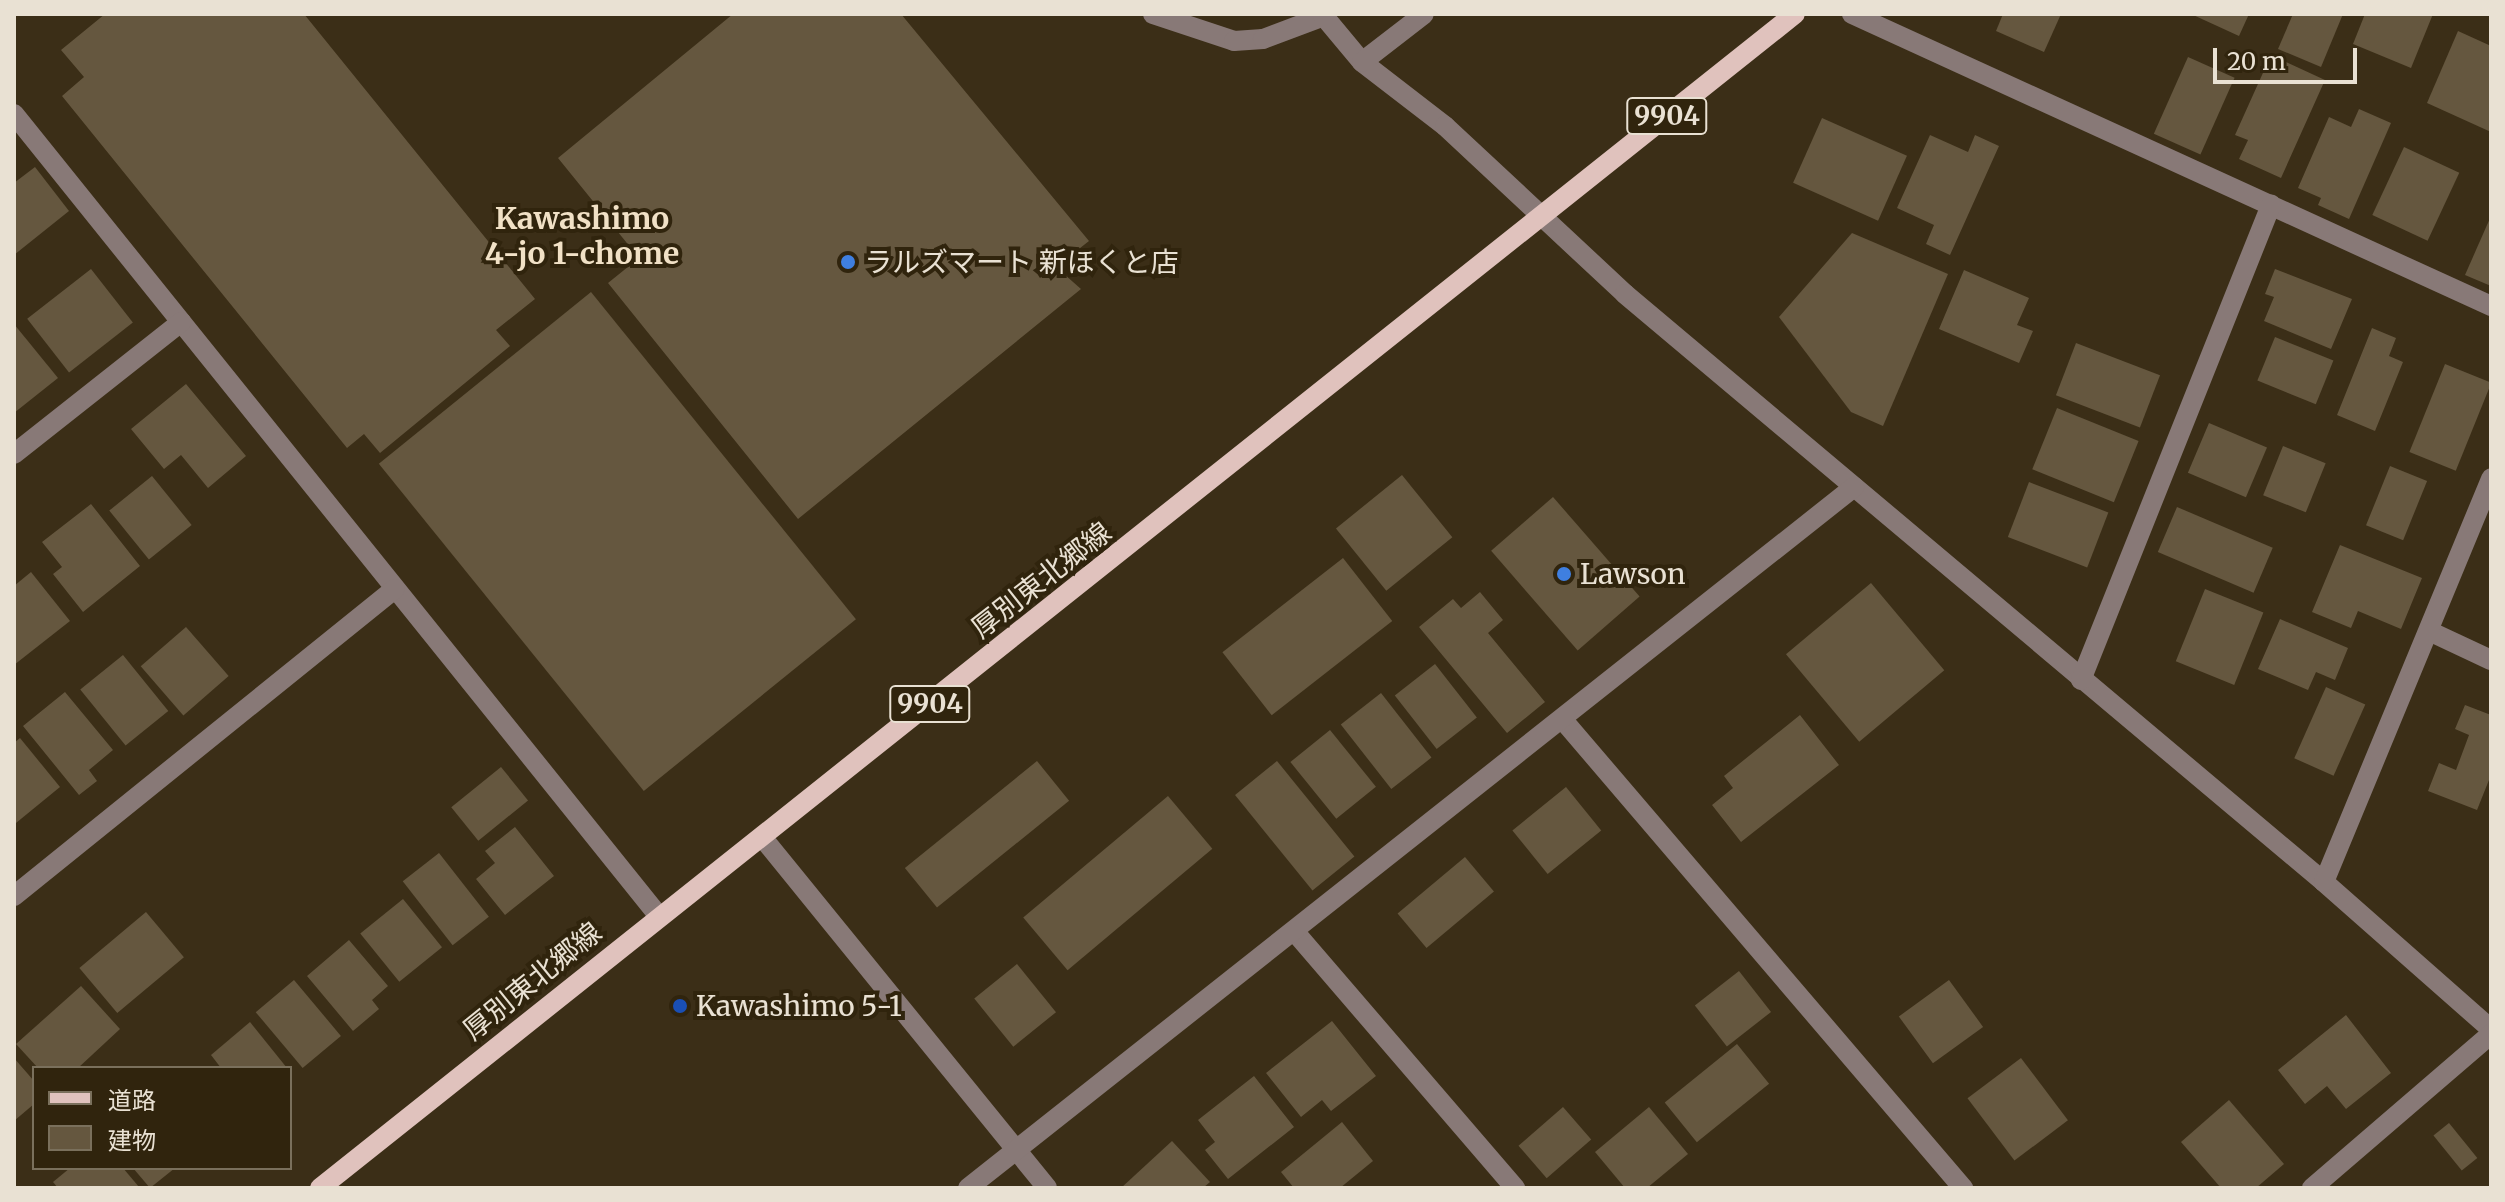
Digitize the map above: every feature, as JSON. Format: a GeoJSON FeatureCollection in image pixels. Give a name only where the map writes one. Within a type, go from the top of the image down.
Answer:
{"type":"FeatureCollection","features":[{"type":"Feature","properties":{"kind":"main road","name":"厚別東北郷線"},"geometry":{"type":"LineString","coordinates":[[320,1188],[658,915],[762,837],[1795,14]]}},
{"type":"Feature","properties":{"kind":"street"},"geometry":{"type":"LineString","coordinates":[[1153,14],[1234,41],[1263,39],[1323,15],[1362,62],[1445,126],[1539,218],[2081,680],[2324,882],[2491,1032],[2312,1188]]}},
{"type":"Feature","properties":{"kind":"street"},"geometry":{"type":"LineString","coordinates":[[1362,62],[1424,14]]}},
{"type":"Feature","properties":{"kind":"street"},"geometry":{"type":"LineString","coordinates":[[1852,14],[2491,306]]}},
{"type":"Feature","properties":{"kind":"street"},"geometry":{"type":"LineString","coordinates":[[14,114],[658,915]]}},
{"type":"Feature","properties":{"kind":"street"},"geometry":{"type":"LineString","coordinates":[[2081,680],[2271,205]]}},
{"type":"Feature","properties":{"kind":"street"},"geometry":{"type":"LineString","coordinates":[[14,454],[181,322]]}},
{"type":"Feature","properties":{"kind":"street"},"geometry":{"type":"LineString","coordinates":[[2324,882],[2491,478]]}},
{"type":"Feature","properties":{"kind":"street"},"geometry":{"type":"LineString","coordinates":[[968,1188],[1854,487]]}},
{"type":"Feature","properties":{"kind":"street"},"geometry":{"type":"LineString","coordinates":[[14,896],[395,589]]}},
{"type":"Feature","properties":{"kind":"street"},"geometry":{"type":"LineString","coordinates":[[2429,631],[2491,660]]}},
{"type":"Feature","properties":{"kind":"street"},"geometry":{"type":"LineString","coordinates":[[1563,720],[1963,1188]]}},
{"type":"Feature","properties":{"kind":"street"},"geometry":{"type":"LineString","coordinates":[[762,837],[1047,1188]]}},
{"type":"Feature","properties":{"kind":"street"},"geometry":{"type":"LineString","coordinates":[[1294,931],[1515,1188]]}},
{"type":"Feature","properties":{"kind":"building"},"geometry":{"type":"Polygon","coordinates":[[[105,14],[304,14],[535,299],[496,330],[510,346],[380,453],[364,434],[347,448],[62,96],[84,77],[61,50],[105,14]]]}},
{"type":"Feature","properties":{"kind":"building","name":"ラルズマート 新ほくと店"},"geometry":{"type":"Polygon","coordinates":[[[733,14],[901,14],[1089,241],[1056,267],[1081,289],[798,519],[608,283],[639,258],[558,158],[733,14]]]}},
{"type":"Feature","properties":{"kind":"building"},"geometry":{"type":"Polygon","coordinates":[[[2003,14],[2061,14],[2044,52],[1996,31],[2003,14]]]}},
{"type":"Feature","properties":{"kind":"building"},"geometry":{"type":"Polygon","coordinates":[[[2191,14],[2249,14],[2239,36],[2191,14]]]}},
{"type":"Feature","properties":{"kind":"building"},"geometry":{"type":"Polygon","coordinates":[[[2293,14],[2343,14],[2321,67],[2278,49],[2293,14]]]}},
{"type":"Feature","properties":{"kind":"building"},"geometry":{"type":"Polygon","coordinates":[[[2365,14],[2433,14],[2411,68],[2353,44],[2365,14]]]}},
{"type":"Feature","properties":{"kind":"building"},"geometry":{"type":"Polygon","coordinates":[[[2458,31],[2491,46],[2491,132],[2427,103],[2458,31]]]}},
{"type":"Feature","properties":{"kind":"building"},"geometry":{"type":"Polygon","coordinates":[[[2271,55],[2325,80],[2281,178],[2239,159],[2248,140],[2235,135],[2271,55]]]}},
{"type":"Feature","properties":{"kind":"building"},"geometry":{"type":"Polygon","coordinates":[[[2188,57],[2235,78],[2200,154],[2154,134],[2188,57]]]}},
{"type":"Feature","properties":{"kind":"building"},"geometry":{"type":"Polygon","coordinates":[[[2359,109],[2391,123],[2349,219],[2318,205],[2321,198],[2298,188],[2329,117],[2351,127],[2359,109]]]}},
{"type":"Feature","properties":{"kind":"building"},"geometry":{"type":"Polygon","coordinates":[[[1822,118],[1907,156],[1878,221],[1793,183],[1822,118]]]}},
{"type":"Feature","properties":{"kind":"building"},"geometry":{"type":"Polygon","coordinates":[[[1930,135],[1968,152],[1975,135],[1999,146],[1950,255],[1926,244],[1934,225],[1897,208],[1930,135]]]}},
{"type":"Feature","properties":{"kind":"building"},"geometry":{"type":"Polygon","coordinates":[[[2404,147],[2459,173],[2428,241],[2372,215],[2404,147]]]}},
{"type":"Feature","properties":{"kind":"building"},"geometry":{"type":"Polygon","coordinates":[[[35,167],[69,211],[14,255],[14,183],[35,167]]]}},
{"type":"Feature","properties":{"kind":"building"},"geometry":{"type":"Polygon","coordinates":[[[2491,216],[2491,286],[2465,275],[2491,216]]]}},
{"type":"Feature","properties":{"kind":"building"},"geometry":{"type":"Polygon","coordinates":[[[1852,233],[1948,274],[1883,426],[1851,412],[1779,317],[1852,233]]]}},
{"type":"Feature","properties":{"kind":"building"},"geometry":{"type":"Polygon","coordinates":[[[91,269],[133,323],[69,372],[27,319],[91,269]]]}},
{"type":"Feature","properties":{"kind":"building"},"geometry":{"type":"Polygon","coordinates":[[[2275,269],[2352,299],[2331,349],[2264,321],[2274,297],[2265,294],[2275,269]]]}},
{"type":"Feature","properties":{"kind":"building"},"geometry":{"type":"Polygon","coordinates":[[[1964,270],[2029,298],[2017,325],[2033,331],[2019,363],[1939,329],[1964,270]]]}},
{"type":"Feature","properties":{"kind":"building"},"geometry":{"type":"Polygon","coordinates":[[[591,292],[856,619],[644,791],[379,464],[591,292]]]}},
{"type":"Feature","properties":{"kind":"building"},"geometry":{"type":"Polygon","coordinates":[[[14,324],[58,378],[14,413],[14,324]]]}},
{"type":"Feature","properties":{"kind":"building"},"geometry":{"type":"Polygon","coordinates":[[[2372,328],[2396,338],[2389,356],[2403,362],[2375,431],[2337,415],[2372,328]]]}},
{"type":"Feature","properties":{"kind":"building"},"geometry":{"type":"Polygon","coordinates":[[[2275,337],[2333,361],[2316,404],[2257,381],[2275,337]]]}},
{"type":"Feature","properties":{"kind":"building"},"geometry":{"type":"Polygon","coordinates":[[[2076,343],[2160,375],[2140,428],[2056,395],[2076,343]]]}},
{"type":"Feature","properties":{"kind":"building"},"geometry":{"type":"Polygon","coordinates":[[[2445,364],[2491,383],[2456,471],[2409,452],[2445,364]]]}},
{"type":"Feature","properties":{"kind":"building"},"geometry":{"type":"Polygon","coordinates":[[[186,384],[246,456],[208,488],[181,455],[164,469],[131,429],[186,384]]]}},
{"type":"Feature","properties":{"kind":"building"},"geometry":{"type":"Polygon","coordinates":[[[2057,408],[2139,441],[2114,502],[2032,469],[2057,408]]]}},
{"type":"Feature","properties":{"kind":"building"},"geometry":{"type":"Polygon","coordinates":[[[2209,423],[2267,448],[2246,497],[2188,473],[2209,423]]]}},
{"type":"Feature","properties":{"kind":"building"},"geometry":{"type":"Polygon","coordinates":[[[2283,446],[2326,463],[2306,512],[2263,495],[2283,446]]]}},
{"type":"Feature","properties":{"kind":"building"},"geometry":{"type":"Polygon","coordinates":[[[2390,466],[2427,481],[2403,540],[2366,525],[2390,466]]]}},
{"type":"Feature","properties":{"kind":"building"},"geometry":{"type":"Polygon","coordinates":[[[1402,475],[1452,537],[1386,591],[1336,528],[1402,475]]]}},
{"type":"Feature","properties":{"kind":"building"},"geometry":{"type":"Polygon","coordinates":[[[152,476],[192,525],[149,560],[109,511],[152,476]]]}},
{"type":"Feature","properties":{"kind":"building"},"geometry":{"type":"Polygon","coordinates":[[[2029,482],[2108,512],[2087,568],[2008,537],[2029,482]]]}},
{"type":"Feature","properties":{"kind":"building","name":"Lawson"},"geometry":{"type":"Polygon","coordinates":[[[1553,497],[1640,597],[1578,650],[1491,551],[1553,497]]]}},
{"type":"Feature","properties":{"kind":"building"},"geometry":{"type":"Polygon","coordinates":[[[91,504],[140,566],[83,612],[53,574],[62,567],[42,542],[91,504]]]}},
{"type":"Feature","properties":{"kind":"building"},"geometry":{"type":"Polygon","coordinates":[[[2177,507],[2273,548],[2254,593],[2158,552],[2177,507]]]}},
{"type":"Feature","properties":{"kind":"building"},"geometry":{"type":"Polygon","coordinates":[[[2340,545],[2422,578],[2401,629],[2358,611],[2351,628],[2312,612],[2340,545]]]}},
{"type":"Feature","properties":{"kind":"building"},"geometry":{"type":"Polygon","coordinates":[[[1343,558],[1392,621],[1272,715],[1222,652],[1343,558]]]}},
{"type":"Feature","properties":{"kind":"building"},"geometry":{"type":"Polygon","coordinates":[[[31,572],[70,621],[14,665],[14,586],[31,572]]]}},
{"type":"Feature","properties":{"kind":"building"},"geometry":{"type":"Polygon","coordinates":[[[1871,583],[1944,670],[1859,742],[1786,654],[1871,583]]]}},
{"type":"Feature","properties":{"kind":"building"},"geometry":{"type":"Polygon","coordinates":[[[2205,589],[2263,613],[2234,685],[2176,661],[2205,589]]]}},
{"type":"Feature","properties":{"kind":"building"},"geometry":{"type":"Polygon","coordinates":[[[1480,592],[1503,620],[1488,633],[1545,702],[1507,733],[1419,627],[1453,599],[1461,608],[1480,592]]]}},
{"type":"Feature","properties":{"kind":"building"},"geometry":{"type":"Polygon","coordinates":[[[2280,619],[2348,648],[2335,680],[2316,672],[2308,690],[2258,669],[2280,619]]]}},
{"type":"Feature","properties":{"kind":"building"},"geometry":{"type":"Polygon","coordinates":[[[186,627],[229,676],[183,715],[141,666],[186,627]]]}},
{"type":"Feature","properties":{"kind":"building"},"geometry":{"type":"Polygon","coordinates":[[[123,655],[168,711],[126,746],[80,690],[123,655]]]}},
{"type":"Feature","properties":{"kind":"building"},"geometry":{"type":"Polygon","coordinates":[[[1435,664],[1477,718],[1437,749],[1395,695],[1435,664]]]}},
{"type":"Feature","properties":{"kind":"building"},"geometry":{"type":"Polygon","coordinates":[[[2326,687],[2365,704],[2334,776],[2294,758],[2326,687]]]}},
{"type":"Feature","properties":{"kind":"building"},"geometry":{"type":"Polygon","coordinates":[[[65,692],[113,750],[89,770],[97,781],[79,795],[23,726],[65,692]]]}},
{"type":"Feature","properties":{"kind":"building"},"geometry":{"type":"Polygon","coordinates":[[[1381,693],[1431,758],[1391,789],[1341,724],[1381,693]]]}},
{"type":"Feature","properties":{"kind":"building"},"geometry":{"type":"Polygon","coordinates":[[[2465,705],[2491,715],[2491,775],[2477,810],[2428,791],[2439,763],[2456,770],[2469,735],[2455,729],[2465,705]]]}},
{"type":"Feature","properties":{"kind":"building"},"geometry":{"type":"Polygon","coordinates":[[[1800,715],[1839,765],[1741,842],[1712,805],[1733,788],[1724,776],[1800,715]]]}},
{"type":"Feature","properties":{"kind":"building"},"geometry":{"type":"Polygon","coordinates":[[[1330,730],[1376,787],[1336,819],[1290,762],[1330,730]]]}},
{"type":"Feature","properties":{"kind":"building"},"geometry":{"type":"Polygon","coordinates":[[[20,738],[60,787],[16,823],[14,743],[20,738]]]}},
{"type":"Feature","properties":{"kind":"building"},"geometry":{"type":"Polygon","coordinates":[[[1037,761],[1069,801],[937,908],[905,868],[1037,761]]]}},
{"type":"Feature","properties":{"kind":"building"},"geometry":{"type":"Polygon","coordinates":[[[1277,761],[1354,857],[1312,891],[1235,795],[1277,761]]]}},
{"type":"Feature","properties":{"kind":"building"},"geometry":{"type":"Polygon","coordinates":[[[501,767],[528,800],[478,841],[451,807],[501,767]]]}},
{"type":"Feature","properties":{"kind":"building"},"geometry":{"type":"Polygon","coordinates":[[[1566,787],[1601,831],[1548,874],[1512,830],[1566,787]]]}},
{"type":"Feature","properties":{"kind":"building"},"geometry":{"type":"Polygon","coordinates":[[[1168,796],[1212,849],[1068,970],[1023,917],[1168,796]]]}},
{"type":"Feature","properties":{"kind":"building"},"geometry":{"type":"Polygon","coordinates":[[[515,827],[554,876],[505,915],[476,879],[495,863],[485,851],[515,827]]]}},
{"type":"Feature","properties":{"kind":"building"},"geometry":{"type":"Polygon","coordinates":[[[439,853],[489,917],[453,945],[403,881],[439,853]]]}},
{"type":"Feature","properties":{"kind":"building"},"geometry":{"type":"Polygon","coordinates":[[[1465,857],[1494,891],[1427,948],[1398,914],[1465,857]]]}},
{"type":"Feature","properties":{"kind":"building"},"geometry":{"type":"Polygon","coordinates":[[[403,899],[442,947],[399,982],[360,934],[403,899]]]}},
{"type":"Feature","properties":{"kind":"building"},"geometry":{"type":"Polygon","coordinates":[[[146,912],[184,957],[117,1013],[79,968],[146,912]]]}},
{"type":"Feature","properties":{"kind":"building"},"geometry":{"type":"Polygon","coordinates":[[[349,940],[388,986],[372,1000],[379,1009],[353,1031],[307,976],[349,940]]]}},
{"type":"Feature","properties":{"kind":"building"},"geometry":{"type":"Polygon","coordinates":[[[1017,964],[1056,1012],[1013,1047],[974,999],[1017,964]]]}},
{"type":"Feature","properties":{"kind":"building"},"geometry":{"type":"Polygon","coordinates":[[[1739,971],[1771,1012],[1727,1046],[1695,1005],[1739,971]]]}},
{"type":"Feature","properties":{"kind":"building"},"geometry":{"type":"Polygon","coordinates":[[[294,980],[341,1036],[303,1068],[256,1012],[294,980]]]}},
{"type":"Feature","properties":{"kind":"building"},"geometry":{"type":"Polygon","coordinates":[[[1949,980],[1983,1027],[1933,1063],[1899,1016],[1949,980]]]}},
{"type":"Feature","properties":{"kind":"building"},"geometry":{"type":"Polygon","coordinates":[[[81,986],[120,1029],[80,1066],[36,1066],[16,1044],[81,986]]]}},
{"type":"Feature","properties":{"kind":"building"},"geometry":{"type":"Polygon","coordinates":[[[2346,1015],[2391,1073],[2346,1109],[2327,1086],[2305,1104],[2278,1070],[2346,1015]]]}},
{"type":"Feature","properties":{"kind":"building"},"geometry":{"type":"Polygon","coordinates":[[[1332,1021],[1376,1076],[1331,1111],[1322,1100],[1301,1117],[1266,1073],[1332,1021]]]}},
{"type":"Feature","properties":{"kind":"building"},"geometry":{"type":"Polygon","coordinates":[[[250,1022],[285,1066],[219,1066],[211,1055],[250,1022]]]}},
{"type":"Feature","properties":{"kind":"building"},"geometry":{"type":"Polygon","coordinates":[[[1737,1044],[1769,1084],[1697,1142],[1665,1103],[1737,1044]]]}},
{"type":"Feature","properties":{"kind":"building"},"geometry":{"type":"Polygon","coordinates":[[[14,1058],[32,1079],[32,1106],[14,1121],[14,1058]]]}},
{"type":"Feature","properties":{"kind":"building"},"geometry":{"type":"Polygon","coordinates":[[[2021,1058],[2068,1120],[2014,1161],[1967,1098],[2021,1058]]]}},
{"type":"Feature","properties":{"kind":"building"},"geometry":{"type":"Polygon","coordinates":[[[1254,1076],[1294,1127],[1228,1179],[1205,1150],[1215,1142],[1198,1120],[1254,1076]]]}},
{"type":"Feature","properties":{"kind":"building"},"geometry":{"type":"Polygon","coordinates":[[[2229,1100],[2284,1164],[2256,1188],[2221,1188],[2181,1142],[2229,1100]]]}},
{"type":"Feature","properties":{"kind":"building"},"geometry":{"type":"Polygon","coordinates":[[[1563,1107],[1591,1139],[1547,1178],[1518,1146],[1563,1107]]]}},
{"type":"Feature","properties":{"kind":"building"},"geometry":{"type":"Polygon","coordinates":[[[1649,1107],[1688,1154],[1647,1188],[1625,1188],[1595,1152],[1649,1107]]]}},
{"type":"Feature","properties":{"kind":"building"},"geometry":{"type":"Polygon","coordinates":[[[1342,1122],[1373,1161],[1340,1188],[1294,1188],[1281,1172],[1342,1122]]]}},
{"type":"Feature","properties":{"kind":"building"},"geometry":{"type":"Polygon","coordinates":[[[2449,1123],[2477,1158],[2462,1171],[2433,1136],[2449,1123]]]}},
{"type":"Feature","properties":{"kind":"building"},"geometry":{"type":"Polygon","coordinates":[[[1172,1141],[1210,1182],[1203,1188],[1121,1188],[1172,1141]]]}},
{"type":"Feature","properties":{"kind":"building"},"geometry":{"type":"Polygon","coordinates":[[[68,1170],[125,1170],[139,1187],[58,1188],[53,1182],[68,1170]]]}},
{"type":"Feature","properties":{"kind":"building"},"geometry":{"type":"Polygon","coordinates":[[[135,1170],[172,1170],[150,1188],[135,1170]]]}},
{"type":"Feature","properties":{"kind":"place","name":"ラルズマート 新ほくと店"},"geometry":{"type":"Point","coordinates":[848,262]}},
{"type":"Feature","properties":{"kind":"place","name":"Lawson"},"geometry":{"type":"Point","coordinates":[1564,574]}},
{"type":"Feature","properties":{"kind":"place","name":"Kawashimo 5-1"},"geometry":{"type":"Point","coordinates":[680,1006]}},
{"type":"Feature","properties":{"kind":"district","name":"Kawashimo 4-jo 1-chome"},"geometry":{"type":"Point","coordinates":[582,235]}}]}
